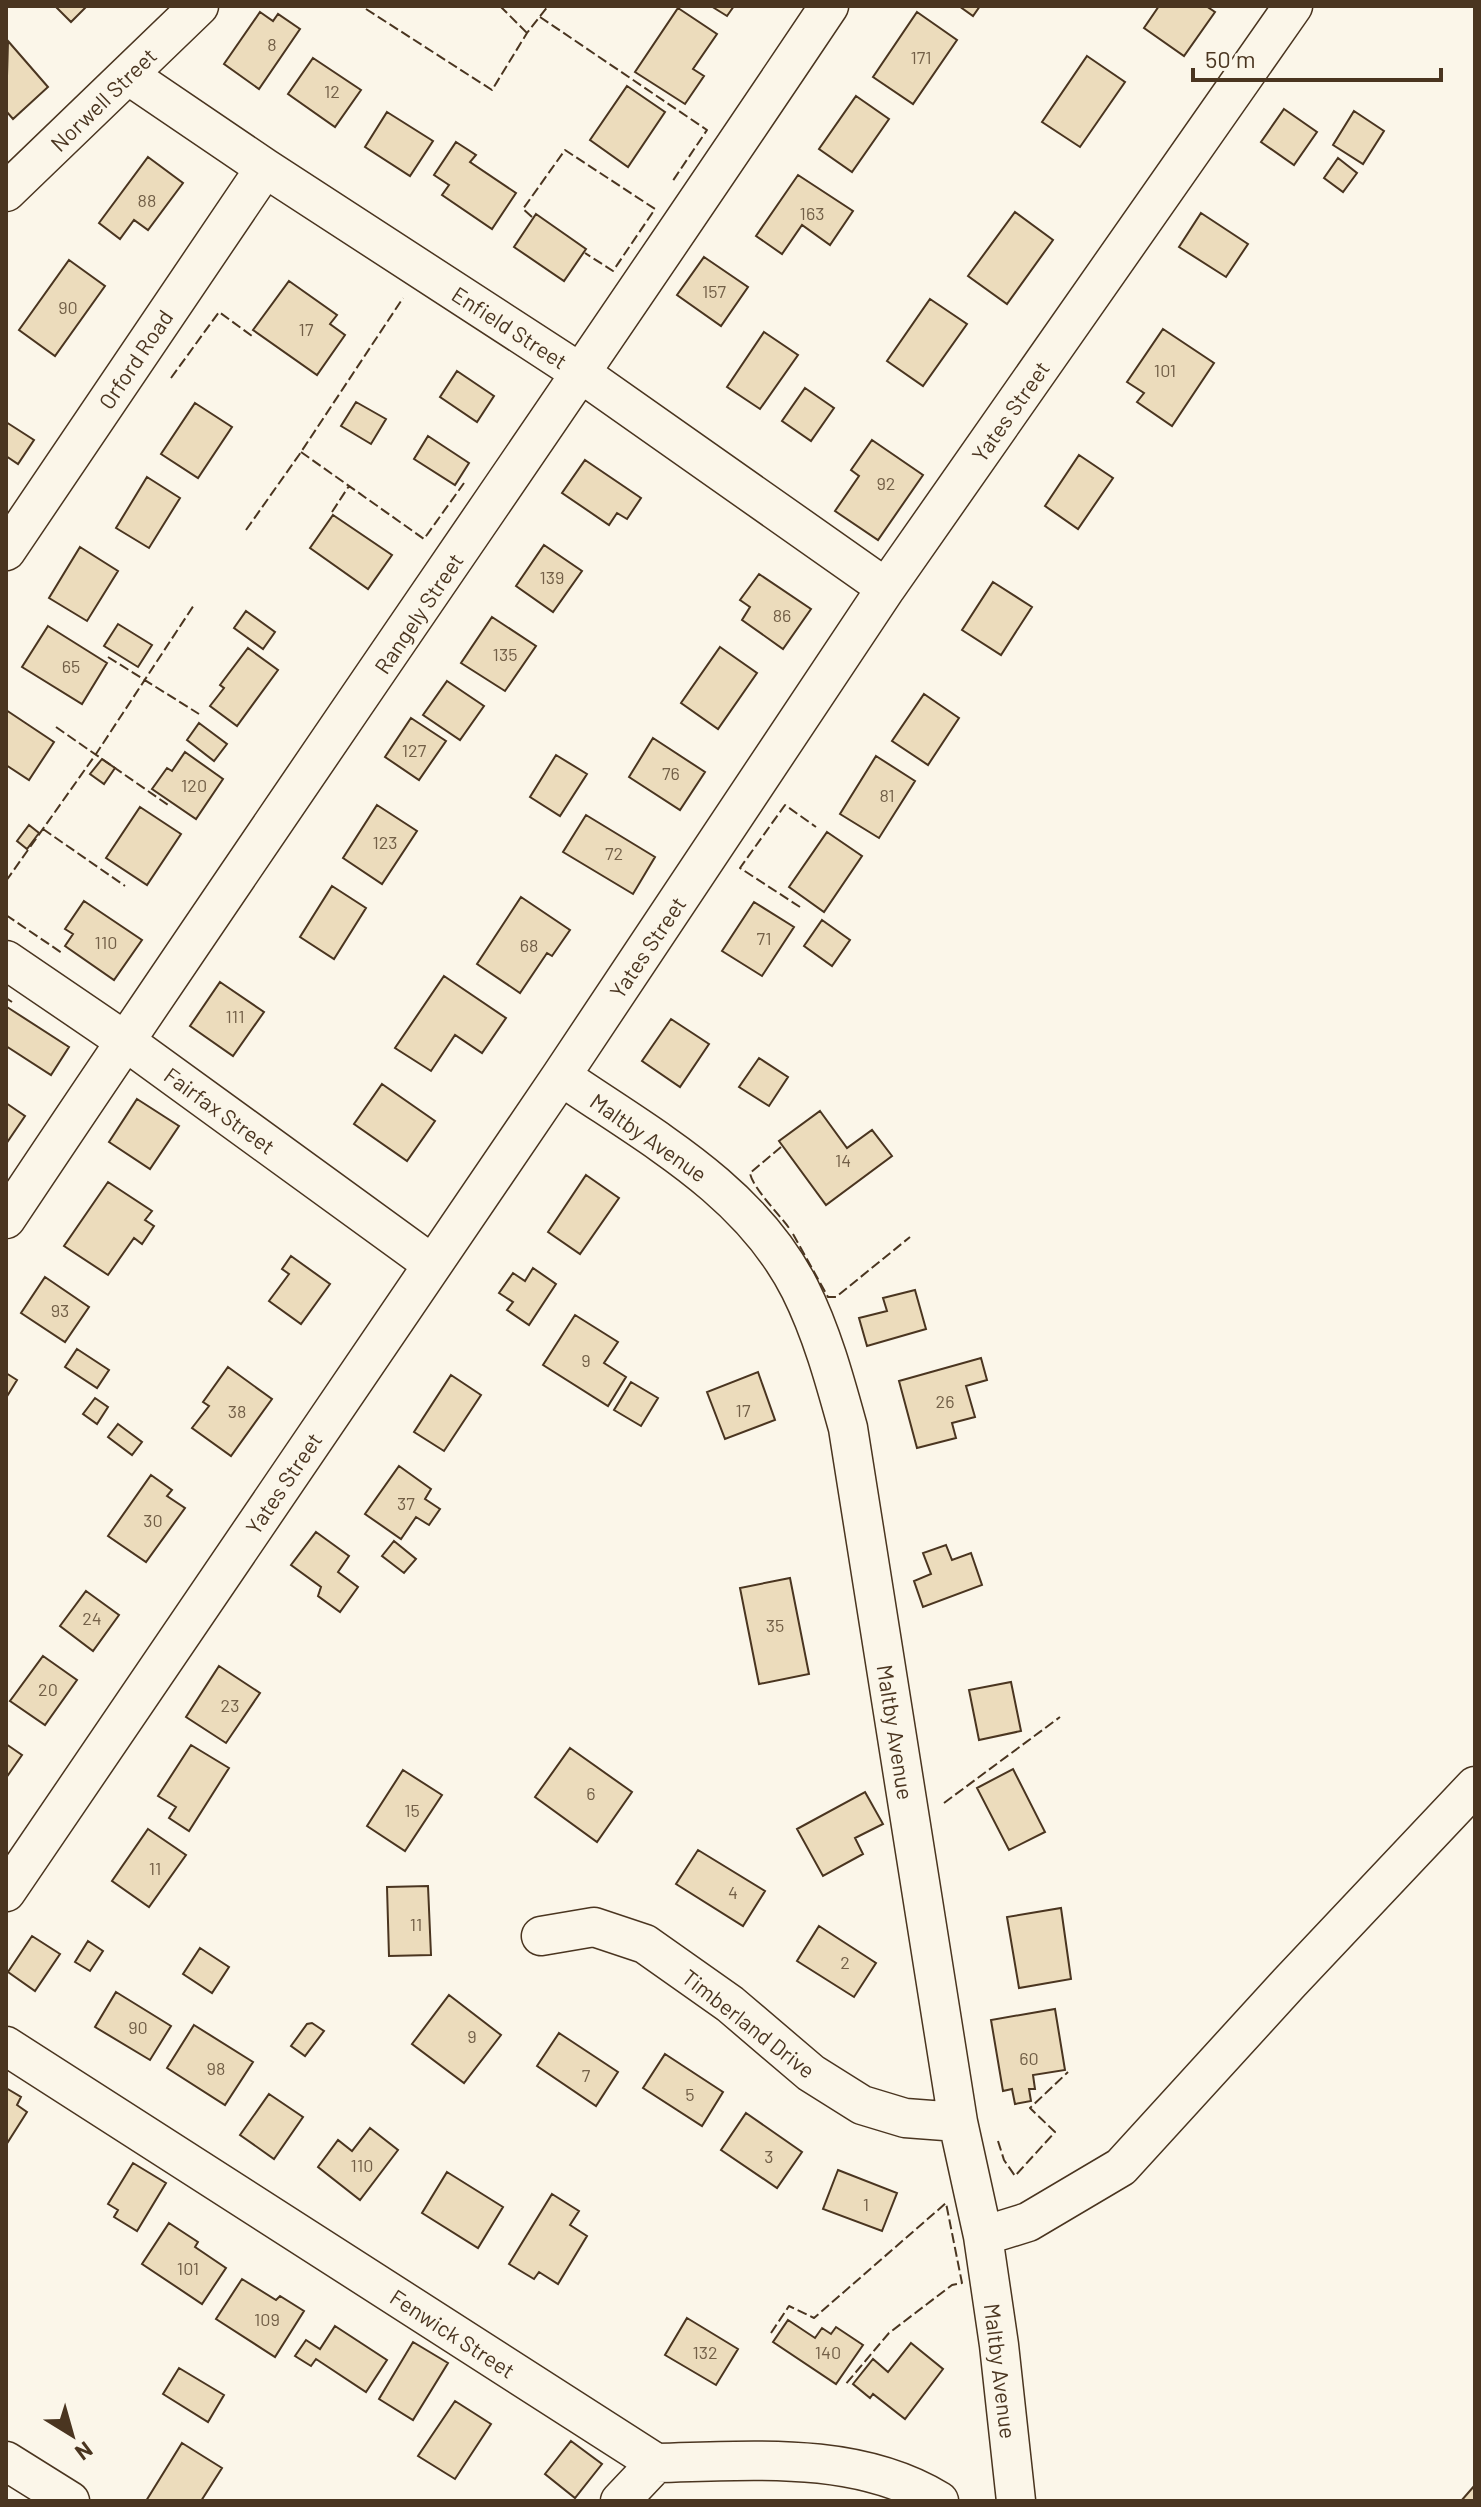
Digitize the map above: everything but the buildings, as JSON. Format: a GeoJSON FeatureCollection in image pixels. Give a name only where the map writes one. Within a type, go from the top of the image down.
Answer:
{"type":"FeatureCollection","features":[{"type":"Feature","properties":{"kind":"street","name":"Norwell Street"},"geometry":{"type":"LineString","coordinates":[[6,192],[199,6]]}},
{"type":"Feature","properties":{"kind":"street","name":"Rangely Street"},"geometry":{"type":"LineString","coordinates":[[6,1219],[829,6]]}},
{"type":"Feature","properties":{"kind":"street","name":"Yates Street"},"geometry":{"type":"LineString","coordinates":[[6,1892],[561,1076],[886,588],[1293,6]]}},
{"type":"Feature","properties":{"kind":"street","name":"Enfield Street"},"geometry":{"type":"LineString","coordinates":[[128,75],[582,374],[886,588]]}},
{"type":"Feature","properties":{"kind":"street","name":"Orford Road"},"geometry":{"type":"LineString","coordinates":[[6,551],[265,168]]}},
{"type":"Feature","properties":{"kind":"street","name":"Fairfax Street"},"geometry":{"type":"LineString","coordinates":[[6,960],[125,1041],[432,1264]]}},
{"type":"Feature","properties":{"kind":"street","name":"Maltby Avenue"},"geometry":{"type":"LineString","coordinates":[[561,1076],[692,1165],[745,1211],[780,1255],[801,1290],[829,1362],[848,1428],[958,2122],[983,2236],[999,2345],[1016,2501]]}},
{"type":"Feature","properties":{"kind":"street"},"geometry":{"type":"LineString","coordinates":[[983,2236],[1028,2222],[1121,2167],[1475,1786]]}},
{"type":"Feature","properties":{"kind":"street","name":"Timberland Drive"},"geometry":{"type":"LineString","coordinates":[[541,1936],[594,1927],[645,1944],[730,2004],[811,2073],[862,2105],[905,2118],[958,2122]]}},
{"type":"Feature","properties":{"kind":"street","name":"Fenwick Street"},"geometry":{"type":"LineString","coordinates":[[6,2046],[656,2463]]}},
{"type":"Feature","properties":{"kind":"street"},"geometry":{"type":"LineString","coordinates":[[6,2461],[70,2501]]}},
{"type":"Feature","properties":{"kind":"street"},"geometry":{"type":"LineString","coordinates":[[620,2501],[656,2463],[756,2461],[834,2465],[914,2486],[939,2501]]}},
{"type":"Feature","properties":{"kind":"fence"},"geometry":{"type":"LineString","coordinates":[[500,6],[527,33]]}},
{"type":"Feature","properties":{"kind":"fence"},"geometry":{"type":"LineString","coordinates":[[366,9],[492,90],[527,33],[548,6]]}},
{"type":"Feature","properties":{"kind":"fence"},"geometry":{"type":"LineString","coordinates":[[540,17],[707,130],[672,182]]}},
{"type":"Feature","properties":{"kind":"fence"},"geometry":{"type":"LineString","coordinates":[[532,217],[523,209],[565,150],[655,209],[613,271],[585,253]]}},
{"type":"Feature","properties":{"kind":"fence"},"geometry":{"type":"LineString","coordinates":[[246,530],[403,298]]}},
{"type":"Feature","properties":{"kind":"fence"},"geometry":{"type":"LineString","coordinates":[[171,378],[219,312],[252,336]]}},
{"type":"Feature","properties":{"kind":"fence"},"geometry":{"type":"LineString","coordinates":[[301,452],[424,539],[464,483]]}},
{"type":"Feature","properties":{"kind":"fence"},"geometry":{"type":"LineString","coordinates":[[332,512],[349,486]]}},
{"type":"Feature","properties":{"kind":"fence"},"geometry":{"type":"LineString","coordinates":[[6,881],[96,754],[194,605]]}},
{"type":"Feature","properties":{"kind":"fence"},"geometry":{"type":"LineString","coordinates":[[108,657],[199,714]]}},
{"type":"Feature","properties":{"kind":"fence"},"geometry":{"type":"LineString","coordinates":[[56,727],[171,807]]}},
{"type":"Feature","properties":{"kind":"fence"},"geometry":{"type":"LineString","coordinates":[[800,907],[740,868],[785,805],[816,827]]}},
{"type":"Feature","properties":{"kind":"fence"},"geometry":{"type":"LineString","coordinates":[[43,829],[125,886]]}},
{"type":"Feature","properties":{"kind":"fence"},"geometry":{"type":"LineString","coordinates":[[6,915],[62,953]]}},
{"type":"Feature","properties":{"kind":"fence"},"geometry":{"type":"LineString","coordinates":[[6,998],[12,1002]]}},
{"type":"Feature","properties":{"kind":"fence"},"geometry":{"type":"LineString","coordinates":[[781,1147],[750,1173],[761,1193],[789,1228]]}},
{"type":"Feature","properties":{"kind":"fence"},"geometry":{"type":"LineString","coordinates":[[793,1234],[828,1297],[836,1297],[910,1237]]}},
{"type":"Feature","properties":{"kind":"fence"},"geometry":{"type":"LineString","coordinates":[[944,1803],[1060,1717]]}},
{"type":"Feature","properties":{"kind":"fence"},"geometry":{"type":"LineString","coordinates":[[998,2141],[1004,2160],[1015,2176],[1055,2132],[1030,2108],[1068,2072]]}},
{"type":"Feature","properties":{"kind":"fence"},"geometry":{"type":"LineString","coordinates":[[771,2333],[789,2306],[814,2318],[946,2203],[962,2283],[952,2285],[889,2333],[845,2385]]}}]}
